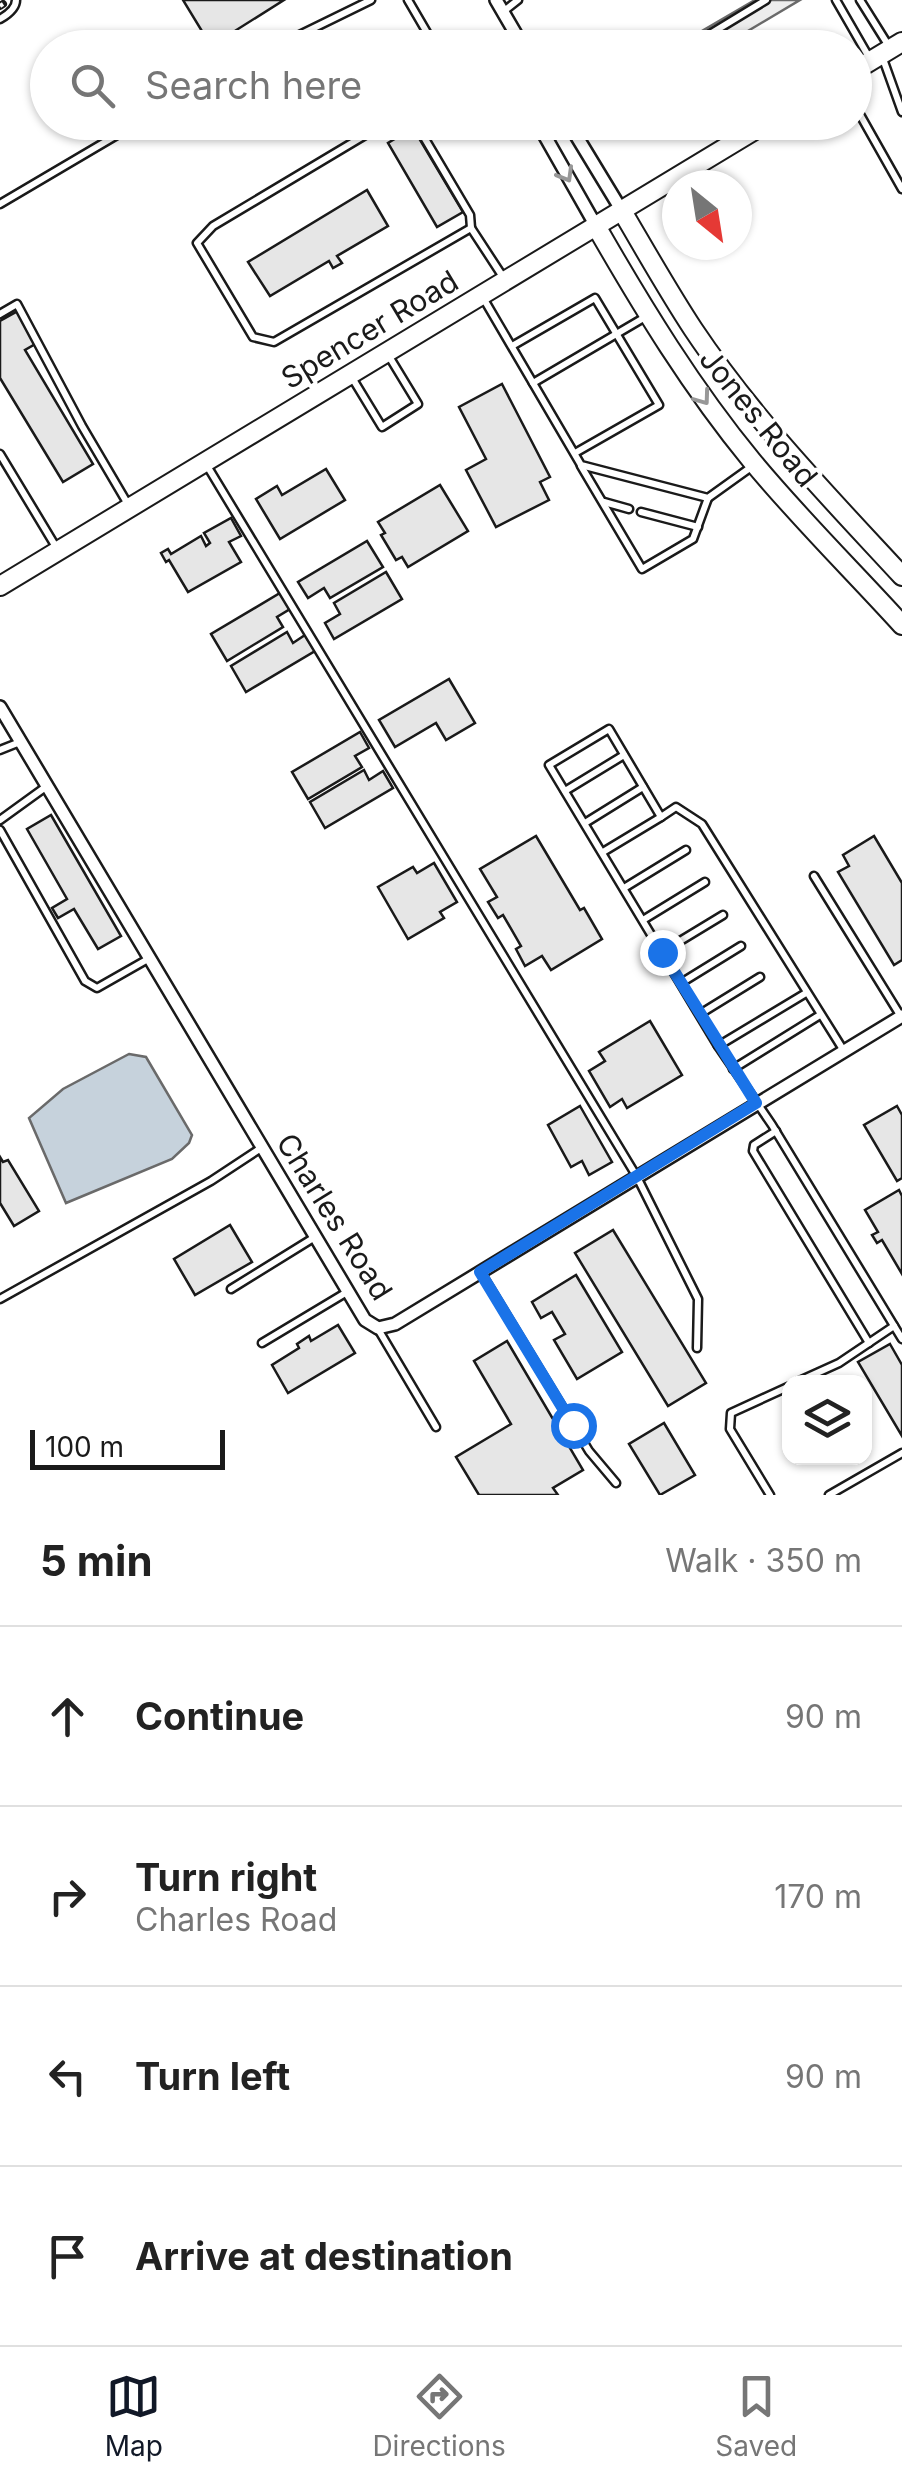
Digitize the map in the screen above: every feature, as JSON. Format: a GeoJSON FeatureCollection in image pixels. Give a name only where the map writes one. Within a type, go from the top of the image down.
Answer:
{"type":"FeatureCollection","features":[{"type":"Feature","properties":{"kind":"main road","name":"Spencer Road"},"geometry":{"type":"LineString","coordinates":[[0,586],[738,140]]}},
{"type":"Feature","properties":{"kind":"main road","name":"Jones Road"},"geometry":{"type":"LineString","coordinates":[[622,211],[694,330],[780,443],[902,576]]}},
{"type":"Feature","properties":{"kind":"main road","name":"Jones Road"},"geometry":{"type":"LineString","coordinates":[[596,226],[698,392],[755,465],[902,624]]}},
{"type":"Feature","properties":{"kind":"main road"},"geometry":{"type":"LineString","coordinates":[[755,465],[780,443]]}},
{"type":"Feature","properties":{"kind":"street"},"geometry":{"type":"LineString","coordinates":[[499,6],[512,30]]}},
{"type":"Feature","properties":{"kind":"street"},"geometry":{"type":"LineString","coordinates":[[547,140],[596,226]]}},
{"type":"Feature","properties":{"kind":"street"},"geometry":{"type":"LineString","coordinates":[[579,140],[622,211]]}},
{"type":"Feature","properties":{"kind":"street","name":"Charles Road"},"geometry":{"type":"LineString","coordinates":[[0,707],[365,1320],[378,1328],[395,1324],[902,1016]]}},
{"type":"Feature","properties":{"kind":"lane"},"geometry":{"type":"LineString","coordinates":[[0,19],[9,14],[16,0]]}},
{"type":"Feature","properties":{"kind":"lane"},"geometry":{"type":"LineString","coordinates":[[310,30],[371,0]]}},
{"type":"Feature","properties":{"kind":"lane"},"geometry":{"type":"LineString","coordinates":[[408,0],[426,30]]}},
{"type":"Feature","properties":{"kind":"lane"},"geometry":{"type":"LineString","coordinates":[[499,6],[518,0]]}},
{"type":"Feature","properties":{"kind":"lane"},"geometry":{"type":"LineString","coordinates":[[717,30],[766,0]]}},
{"type":"Feature","properties":{"kind":"lane"},"geometry":{"type":"LineString","coordinates":[[836,0],[865,30]]}},
{"type":"Feature","properties":{"kind":"lane"},"geometry":{"type":"LineString","coordinates":[[860,0],[886,52],[902,112]]}},
{"type":"Feature","properties":{"kind":"lane"},"geometry":{"type":"LineString","coordinates":[[872,136],[902,189]]}},
{"type":"Feature","properties":{"kind":"lane"},"geometry":{"type":"LineString","coordinates":[[0,204],[108,140]]}},
{"type":"Feature","properties":{"kind":"lane"},"geometry":{"type":"LineString","coordinates":[[357,140],[213,226],[198,243],[252,338],[274,342],[470,228]]}},
{"type":"Feature","properties":{"kind":"lane"},"geometry":{"type":"LineString","coordinates":[[425,140],[470,215],[470,228],[506,281]]}},
{"type":"Feature","properties":{"kind":"lane"},"geometry":{"type":"LineString","coordinates":[[482,295],[642,569],[694,539],[708,498],[755,465]]}},
{"type":"Feature","properties":{"kind":"lane"},"geometry":{"type":"LineString","coordinates":[[512,346],[536,338],[595,298],[659,404],[574,453]]}},
{"type":"Feature","properties":{"kind":"lane"},"geometry":{"type":"LineString","coordinates":[[0,314],[18,304],[129,508]]}},
{"type":"Feature","properties":{"kind":"lane"},"geometry":{"type":"LineString","coordinates":[[568,313],[573,322]]}},
{"type":"Feature","properties":{"kind":"lane"},"geometry":{"type":"LineString","coordinates":[[533,383],[648,315]]}},
{"type":"Feature","properties":{"kind":"lane"},"geometry":{"type":"LineString","coordinates":[[584,339],[590,350]]}},
{"type":"Feature","properties":{"kind":"lane"},"geometry":{"type":"LineString","coordinates":[[567,350],[572,360]]}},
{"type":"Feature","properties":{"kind":"lane"},"geometry":{"type":"LineString","coordinates":[[350,374],[382,427],[418,404],[387,352]]}},
{"type":"Feature","properties":{"kind":"lane"},"geometry":{"type":"LineString","coordinates":[[549,360],[555,370]]}},
{"type":"Feature","properties":{"kind":"lane"},"geometry":{"type":"LineString","coordinates":[[0,454],[58,551]]}},
{"type":"Feature","properties":{"kind":"lane"},"geometry":{"type":"LineString","coordinates":[[205,462],[637,1177],[698,1299],[697,1348]]}},
{"type":"Feature","properties":{"kind":"lane"},"geometry":{"type":"LineString","coordinates":[[581,465],[708,498]]}},
{"type":"Feature","properties":{"kind":"lane"},"geometry":{"type":"LineString","coordinates":[[603,502],[630,508]]}},
{"type":"Feature","properties":{"kind":"lane"},"geometry":{"type":"LineString","coordinates":[[641,512],[698,526]]}},
{"type":"Feature","properties":{"kind":"lane"},"geometry":{"type":"LineString","coordinates":[[661,817],[609,730],[549,766],[902,1340]]}},
{"type":"Feature","properties":{"kind":"lane"},"geometry":{"type":"LineString","coordinates":[[0,750],[21,742]]}},
{"type":"Feature","properties":{"kind":"lane"},"geometry":{"type":"LineString","coordinates":[[565,791],[624,755]]}},
{"type":"Feature","properties":{"kind":"lane"},"geometry":{"type":"LineString","coordinates":[[0,819],[47,786]]}},
{"type":"Feature","properties":{"kind":"lane"},"geometry":{"type":"LineString","coordinates":[[584,823],[643,786]]}},
{"type":"Feature","properties":{"kind":"lane"},"geometry":{"type":"LineString","coordinates":[[603,852],[676,808],[702,824],[844,1051]]}},
{"type":"Feature","properties":{"kind":"lane"},"geometry":{"type":"LineString","coordinates":[[0,830],[85,981],[97,988],[149,958]]}},
{"type":"Feature","properties":{"kind":"lane"},"geometry":{"type":"LineString","coordinates":[[624,888],[686,850]]}},
{"type":"Feature","properties":{"kind":"lane"},"geometry":{"type":"LineString","coordinates":[[814,876],[902,1016]]}},
{"type":"Feature","properties":{"kind":"lane"},"geometry":{"type":"LineString","coordinates":[[643,920],[704,882]]}},
{"type":"Feature","properties":{"kind":"lane"},"geometry":{"type":"LineString","coordinates":[[662,952],[723,914]]}},
{"type":"Feature","properties":{"kind":"lane"},"geometry":{"type":"LineString","coordinates":[[681,983],[741,946]]}},
{"type":"Feature","properties":{"kind":"lane"},"geometry":{"type":"LineString","coordinates":[[700,1014],[760,977]]}},
{"type":"Feature","properties":{"kind":"lane"},"geometry":{"type":"LineString","coordinates":[[718,1046],[806,993]]}},
{"type":"Feature","properties":{"kind":"lane"},"geometry":{"type":"LineString","coordinates":[[733,1069],[820,1016]]}},
{"type":"Feature","properties":{"kind":"lane"},"geometry":{"type":"LineString","coordinates":[[776,1132],[754,1145],[753,1152],[869,1343]]}},
{"type":"Feature","properties":{"kind":"lane"},"geometry":{"type":"LineString","coordinates":[[0,1299],[211,1181],[262,1147]]}},
{"type":"Feature","properties":{"kind":"lane"},"geometry":{"type":"LineString","coordinates":[[231,1289],[315,1236]]}},
{"type":"Feature","properties":{"kind":"lane"},"geometry":{"type":"LineString","coordinates":[[480,1272],[590,1451],[616,1482]]}},
{"type":"Feature","properties":{"kind":"lane"},"geometry":{"type":"LineString","coordinates":[[262,1343],[348,1292]]}},
{"type":"Feature","properties":{"kind":"lane"},"geometry":{"type":"LineString","coordinates":[[812,1375],[839,1363],[894,1326]]}},
{"type":"Feature","properties":{"kind":"lane"},"geometry":{"type":"LineString","coordinates":[[378,1328],[436,1427]]}},
{"type":"Feature","properties":{"kind":"lane"},"geometry":{"type":"LineString","coordinates":[[770,1495],[730,1430],[731,1413],[782,1390]]}},
{"type":"Feature","properties":{"kind":"lane"},"geometry":{"type":"LineString","coordinates":[[829,1495],[902,1453]]}},
{"type":"Feature","properties":{"kind":"shaded area"},"geometry":{"type":"Polygon","coordinates":[[[755,0],[800,0],[750,30],[704,30],[755,0]]]}},
{"type":"Feature","properties":{"kind":"shaded area"},"geometry":{"type":"Polygon","coordinates":[[[129,1054],[146,1057],[192,1135],[189,1143],[172,1159],[66,1203],[29,1118],[63,1089],[129,1054]]]}},
{"type":"Feature","properties":{"kind":"building"},"geometry":{"type":"Polygon","coordinates":[[[183,0],[284,0],[236,30],[201,30],[183,0]]]}},
{"type":"Feature","properties":{"kind":"building"},"geometry":{"type":"Polygon","coordinates":[[[420,140],[463,212],[437,227],[388,143],[420,140]]]}},
{"type":"Feature","properties":{"kind":"building"},"geometry":{"type":"Polygon","coordinates":[[[367,190],[388,226],[337,256],[342,263],[333,268],[329,261],[270,296],[248,262],[367,190]]]}},
{"type":"Feature","properties":{"kind":"building"},"geometry":{"type":"Polygon","coordinates":[[[18,311],[37,343],[25,350],[93,464],[63,482],[0,378],[0,321],[18,311]]]}},
{"type":"Feature","properties":{"kind":"building"},"geometry":{"type":"Polygon","coordinates":[[[502,384],[550,477],[540,482],[549,500],[496,527],[466,470],[486,459],[459,407],[502,384]]]}},
{"type":"Feature","properties":{"kind":"building"},"geometry":{"type":"Polygon","coordinates":[[[326,469],[345,500],[280,539],[256,499],[277,486],[282,495],[326,469]]]}},
{"type":"Feature","properties":{"kind":"building"},"geometry":{"type":"Polygon","coordinates":[[[440,485],[468,531],[408,567],[402,557],[396,560],[378,522],[440,485]]]}},
{"type":"Feature","properties":{"kind":"building"},"geometry":{"type":"Polygon","coordinates":[[[231,518],[241,536],[229,542],[241,562],[188,592],[161,553],[168,549],[171,554],[201,536],[206,546],[210,543],[204,533],[231,518]]]}},
{"type":"Feature","properties":{"kind":"building"},"geometry":{"type":"Polygon","coordinates":[[[367,541],[383,567],[330,598],[324,588],[308,598],[298,582],[367,541]]]}},
{"type":"Feature","properties":{"kind":"building"},"geometry":{"type":"Polygon","coordinates":[[[386,572],[402,599],[334,639],[325,623],[340,614],[334,603],[386,572]]]}},
{"type":"Feature","properties":{"kind":"building"},"geometry":{"type":"Polygon","coordinates":[[[280,593],[290,609],[277,617],[283,627],[227,661],[211,634],[280,593]]]}},
{"type":"Feature","properties":{"kind":"building"},"geometry":{"type":"Polygon","coordinates":[[[287,632],[293,643],[305,635],[315,651],[246,692],[231,666],[287,632]]]}},
{"type":"Feature","properties":{"kind":"building"},"geometry":{"type":"Polygon","coordinates":[[[449,679],[475,723],[446,740],[436,723],[395,747],[379,720],[449,679]]]}},
{"type":"Feature","properties":{"kind":"building"},"geometry":{"type":"Polygon","coordinates":[[[360,732],[369,748],[355,756],[362,767],[308,799],[292,772],[360,732]]]}},
{"type":"Feature","properties":{"kind":"building"},"geometry":{"type":"Polygon","coordinates":[[[364,770],[369,780],[383,771],[393,788],[325,828],[310,802],[364,770]]]}},
{"type":"Feature","properties":{"kind":"building"},"geometry":{"type":"Polygon","coordinates":[[[51,815],[121,936],[98,949],[74,909],[58,918],[52,908],[67,899],[27,829],[51,815]]]}},
{"type":"Feature","properties":{"kind":"building"},"geometry":{"type":"Polygon","coordinates":[[[536,836],[602,939],[551,970],[542,956],[525,966],[516,949],[521,946],[503,915],[498,918],[488,902],[497,897],[480,869],[536,836]]]}},
{"type":"Feature","properties":{"kind":"building"},"geometry":{"type":"Polygon","coordinates":[[[874,836],[902,883],[902,960],[894,965],[838,872],[849,866],[843,855],[874,836]]]}},
{"type":"Feature","properties":{"kind":"building"},"geometry":{"type":"Polygon","coordinates":[[[434,863],[457,902],[440,912],[444,918],[408,939],[378,887],[413,867],[417,873],[434,863]]]}},
{"type":"Feature","properties":{"kind":"building"},"geometry":{"type":"Polygon","coordinates":[[[650,1021],[682,1075],[627,1108],[622,1099],[610,1107],[589,1071],[605,1061],[599,1052],[650,1021]]]}},
{"type":"Feature","properties":{"kind":"building"},"geometry":{"type":"Polygon","coordinates":[[[580,1106],[612,1162],[589,1175],[582,1161],[571,1167],[548,1125],[580,1106]]]}},
{"type":"Feature","properties":{"kind":"building"},"geometry":{"type":"Polygon","coordinates":[[[897,1106],[902,1115],[902,1178],[897,1181],[864,1125],[897,1106]]]}},
{"type":"Feature","properties":{"kind":"building"},"geometry":{"type":"Polygon","coordinates":[[[0,1157],[3,1162],[8,1160],[39,1211],[14,1226],[0,1203],[0,1157]]]}},
{"type":"Feature","properties":{"kind":"building"},"geometry":{"type":"Polygon","coordinates":[[[899,1190],[902,1274],[882,1240],[877,1243],[872,1235],[878,1232],[865,1210],[899,1190]]]}},
{"type":"Feature","properties":{"kind":"building"},"geometry":{"type":"Polygon","coordinates":[[[230,1225],[252,1262],[195,1295],[174,1259],[230,1225]]]}},
{"type":"Feature","properties":{"kind":"building"},"geometry":{"type":"Polygon","coordinates":[[[613,1230],[706,1383],[668,1406],[575,1253],[613,1230]]]}},
{"type":"Feature","properties":{"kind":"building"},"geometry":{"type":"Polygon","coordinates":[[[576,1275],[622,1352],[577,1379],[554,1340],[565,1334],[552,1312],[541,1318],[532,1302],[576,1275]]]}},
{"type":"Feature","properties":{"kind":"building"},"geometry":{"type":"Polygon","coordinates":[[[338,1325],[355,1353],[288,1393],[272,1365],[299,1348],[297,1344],[309,1336],[311,1341],[338,1325]]]}},
{"type":"Feature","properties":{"kind":"building"},"geometry":{"type":"Polygon","coordinates":[[[507,1341],[583,1470],[553,1488],[558,1495],[479,1495],[456,1457],[511,1424],[474,1361],[507,1341]]]}},
{"type":"Feature","properties":{"kind":"building"},"geometry":{"type":"Polygon","coordinates":[[[890,1344],[902,1365],[902,1436],[872,1386],[872,1375],[866,1375],[858,1362],[890,1344]]]}},
{"type":"Feature","properties":{"kind":"building"},"geometry":{"type":"Polygon","coordinates":[[[664,1423],[695,1475],[660,1495],[629,1444],[664,1423]]]}},
{"type":"Feature","properties":{"kind":"route"},"geometry":{"type":"LineString","coordinates":[[573,1425],[480,1272],[756,1103],[662,952]]}}]}
